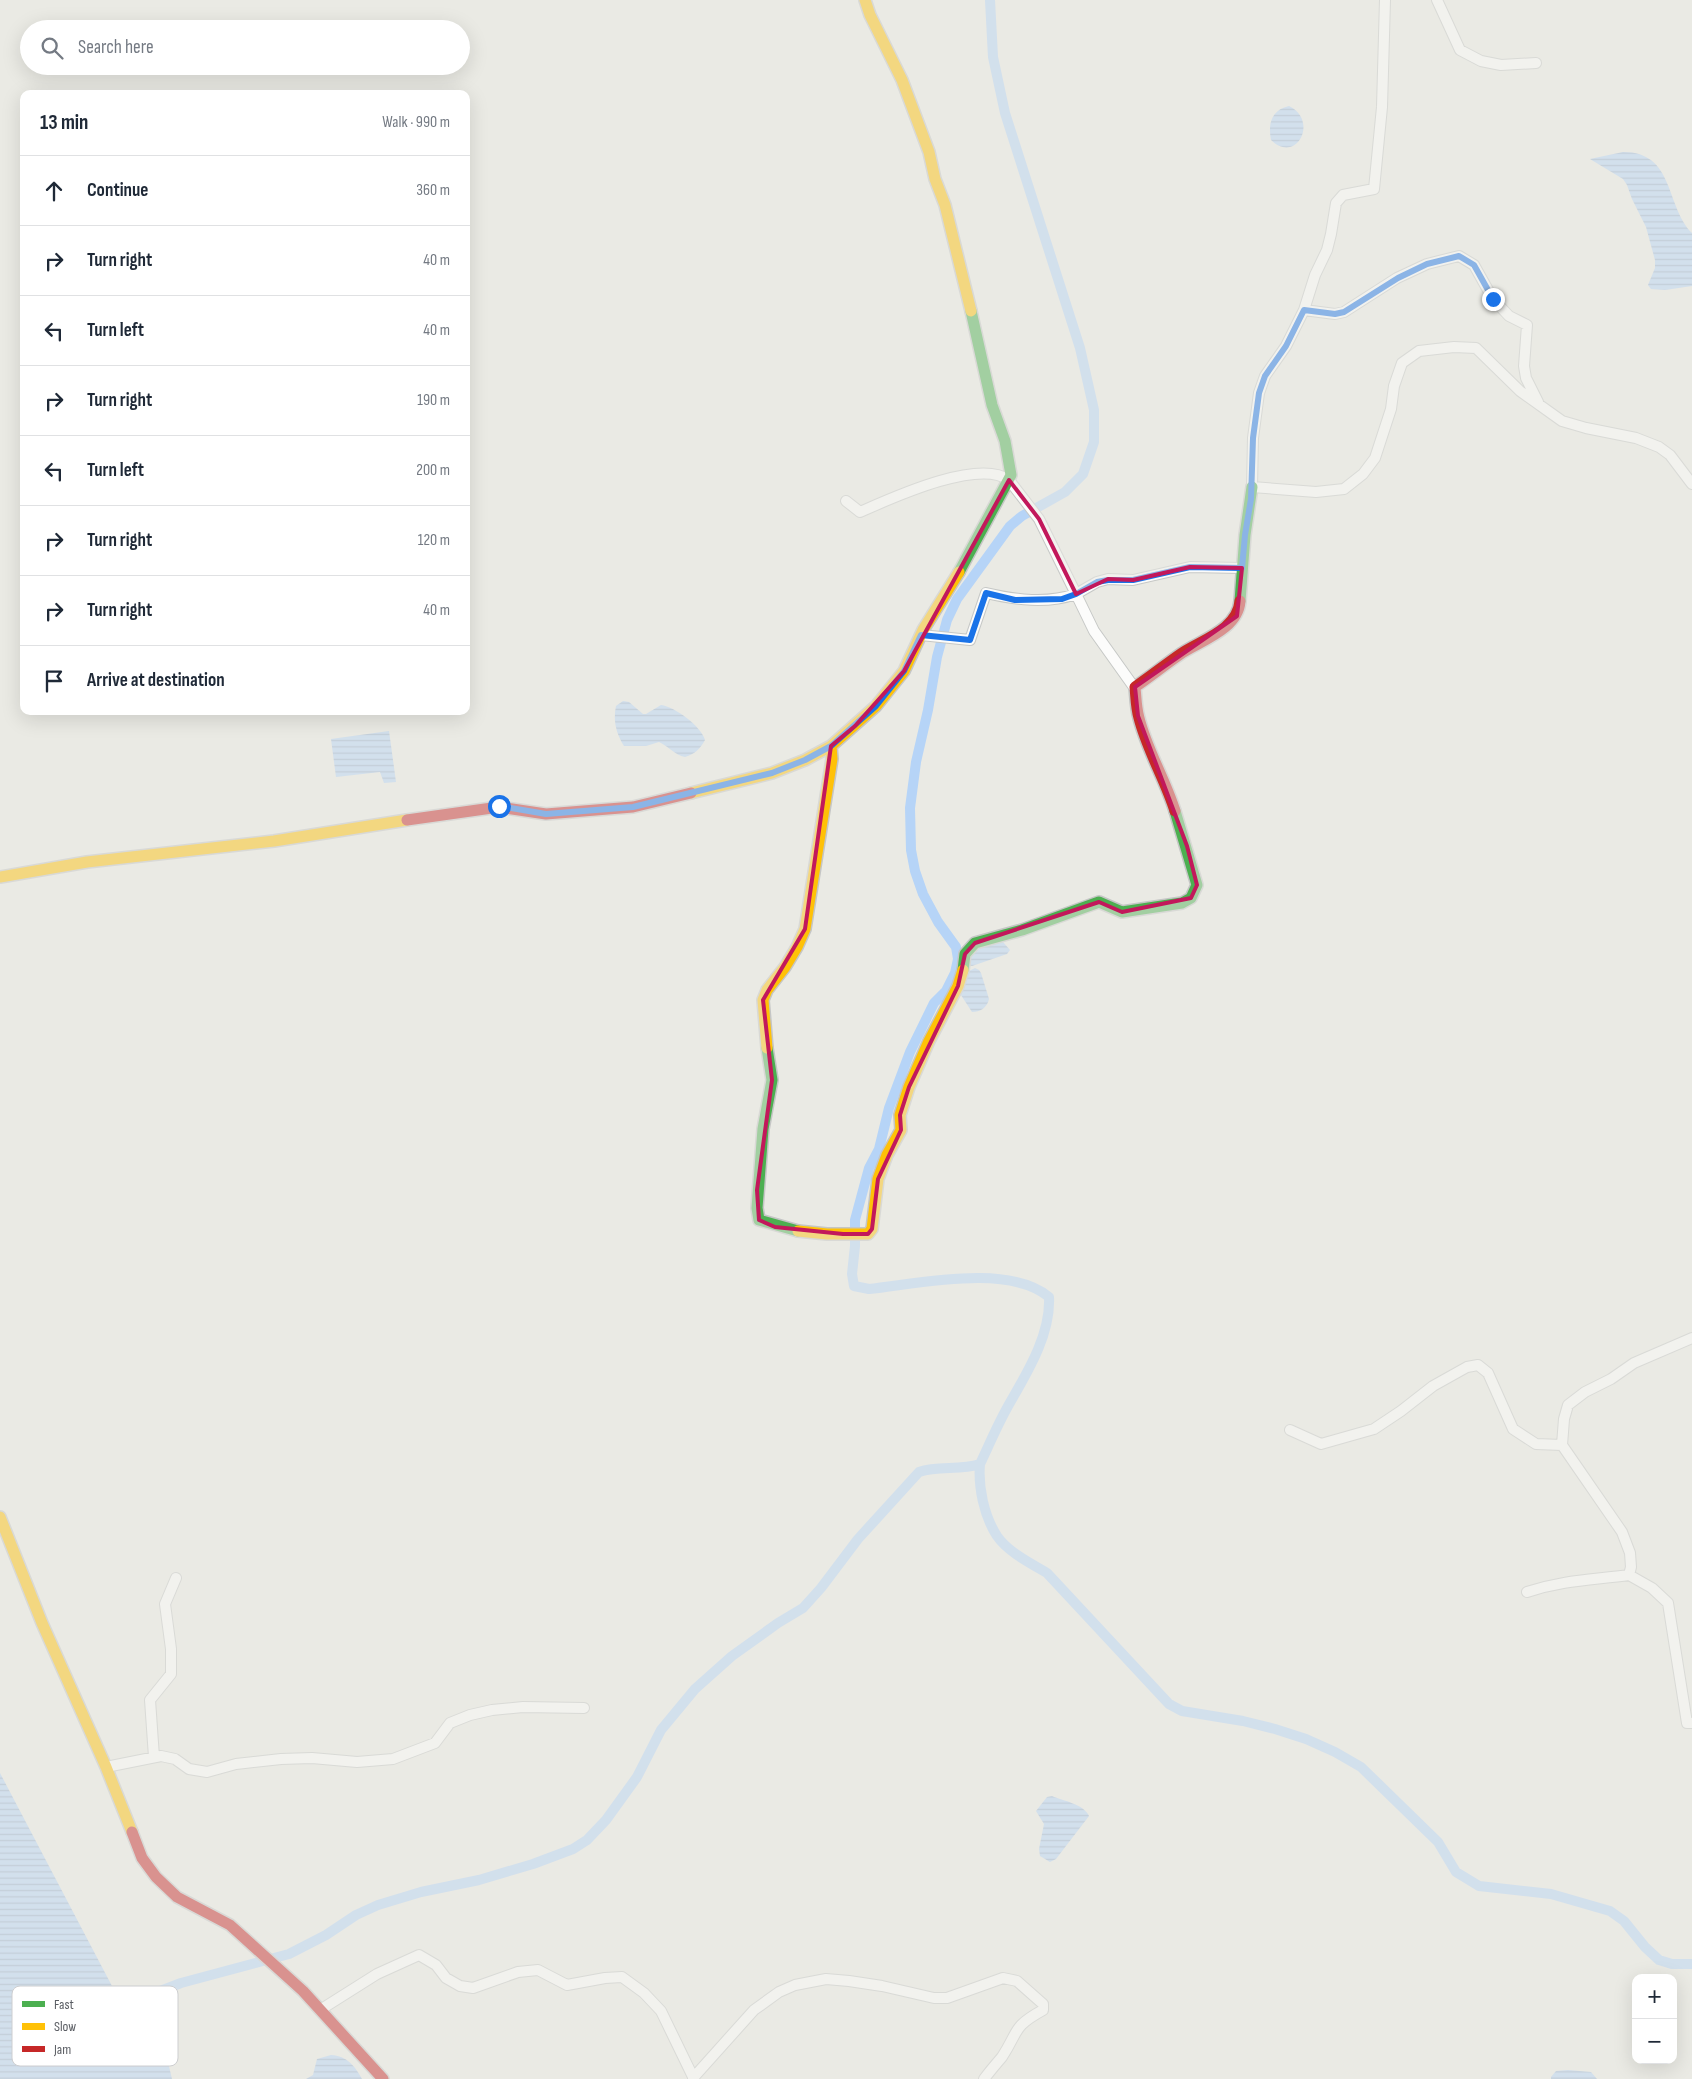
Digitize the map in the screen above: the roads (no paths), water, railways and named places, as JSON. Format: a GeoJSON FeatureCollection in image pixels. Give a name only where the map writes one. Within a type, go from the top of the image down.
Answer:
{"type":"FeatureCollection","features":[{"type":"Feature","properties":{"kind":"street"},"geometry":{"type":"LineString","coordinates":[[0,877],[87,862],[274,841],[334,830],[499,806],[546,814],[633,807],[772,773],[805,760],[831,746],[876,706],[904,671],[921,635],[957,575],[1011,475],[1005,441],[992,405],[965,284],[929,152],[902,80],[870,15],[865,0]]}},
{"type":"Feature","properties":{"kind":"street"},"geometry":{"type":"LineString","coordinates":[[831,746],[832,759],[805,929],[797,947],[785,967],[767,990],[763,1000],[766,1045],[772,1080],[763,1129],[757,1208],[760,1220],[775,1227],[818,1233],[868,1234],[872,1229],[875,1214],[878,1179],[887,1155],[901,1130],[900,1115],[909,1087],[929,1041],[958,986],[964,966],[965,954],[975,943],[1022,930],[1099,902],[1122,912],[1182,902],[1191,898],[1197,885],[1187,846],[1168,789],[1138,716],[1135,688],[1183,653],[1215,634],[1237,616],[1240,607],[1242,568],[1252,487],[1253,438],[1259,393],[1265,376],[1286,346],[1304,310],[1315,276],[1327,250],[1336,203],[1343,196],[1374,189],[1382,107],[1386,38],[1385,0]]}},
{"type":"Feature","properties":{"kind":"street"},"geometry":{"type":"LineString","coordinates":[[1437,0],[1460,50],[1481,62],[1500,65],[1536,63]]}},
{"type":"Feature","properties":{"kind":"street"},"geometry":{"type":"LineString","coordinates":[[1304,310],[1335,314],[1344,312],[1398,278],[1427,264],[1459,256],[1474,265],[1493,299],[1509,316],[1527,325],[1524,366],[1526,378],[1538,404]]}},
{"type":"Feature","properties":{"kind":"street"},"geometry":{"type":"LineString","coordinates":[[1252,487],[1316,492],[1344,489],[1363,474],[1375,458],[1382,439],[1402,363],[1419,351],[1454,347],[1476,348],[1520,391],[1562,421],[1636,438],[1660,447],[1670,454],[1692,484]]}},
{"type":"Feature","properties":{"kind":"street"},"geometry":{"type":"LineString","coordinates":[[846,501],[860,512],[951,477],[985,473],[1003,476],[1009,480],[1039,520],[1094,631],[1136,690]]}},
{"type":"Feature","properties":{"kind":"street"},"geometry":{"type":"LineString","coordinates":[[921,635],[970,640],[986,593],[1015,600],[1062,599],[1076,594],[1097,582],[1108,580],[1133,580],[1190,567],[1242,568]]}},
{"type":"Feature","properties":{"kind":"street"},"geometry":{"type":"LineString","coordinates":[[1628,1575],[1631,1567],[1630,1553],[1622,1532],[1562,1444],[1564,1419],[1568,1405],[1584,1392],[1611,1379],[1634,1363],[1692,1338]]}},
{"type":"Feature","properties":{"kind":"street"},"geometry":{"type":"LineString","coordinates":[[1290,1430],[1321,1444],[1374,1429],[1433,1386],[1467,1366],[1478,1366],[1488,1373],[1513,1429],[1536,1444],[1562,1444]]}},
{"type":"Feature","properties":{"kind":"street"},"geometry":{"type":"LineString","coordinates":[[0,1517],[42,1623],[106,1767],[142,1858],[156,1877],[177,1897],[230,1925],[303,1991],[383,2079]]}},
{"type":"Feature","properties":{"kind":"street"},"geometry":{"type":"LineString","coordinates":[[1527,1592],[1543,1586],[1583,1579],[1628,1575],[1652,1588],[1668,1603],[1688,1723],[1692,1723]]}},
{"type":"Feature","properties":{"kind":"street"},"geometry":{"type":"LineString","coordinates":[[154,1757],[150,1700],[171,1674],[171,1649],[165,1604],[176,1578]]}},
{"type":"Feature","properties":{"kind":"street"},"geometry":{"type":"LineString","coordinates":[[106,1767],[161,1756],[175,1759],[190,1769],[208,1772],[236,1764],[281,1759],[312,1758],[358,1762],[393,1759],[435,1743],[450,1723],[470,1715],[492,1710],[522,1707],[584,1708]]}},
{"type":"Feature","properties":{"kind":"street"},"geometry":{"type":"LineString","coordinates":[[320,2010],[376,1974],[419,1955],[436,1965],[446,1978],[460,1986],[473,1988],[518,1972],[538,1970],[567,1985],[622,1977],[644,1994],[661,2011],[693,2079],[754,2010],[779,1992],[795,1985],[826,1979],[841,1980],[882,1986],[934,1998],[947,1998],[1003,1978],[1017,1981],[1043,2004],[1043,2010],[1018,2027],[1002,2056],[984,2079]]}},
{"type":"Feature","properties":{"kind":"water"},"geometry":{"type":"Polygon","coordinates":[[[1289,106],[1298,113],[1302,121],[1303,130],[1301,138],[1296,144],[1289,147],[1280,146],[1271,140],[1270,128],[1272,118],[1278,111],[1289,106]]]}},
{"type":"Feature","properties":{"kind":"water"},"geometry":{"type":"Polygon","coordinates":[[[1623,152],[1640,154],[1652,161],[1661,171],[1667,182],[1683,222],[1692,233],[1692,286],[1665,290],[1651,289],[1648,285],[1655,268],[1655,260],[1646,227],[1627,185],[1623,179],[1590,159],[1623,152]]]}},
{"type":"Feature","properties":{"kind":"water"},"geometry":{"type":"Polygon","coordinates":[[[623,701],[629,702],[643,714],[661,705],[673,709],[693,723],[705,740],[697,751],[685,757],[659,742],[646,746],[624,746],[617,732],[615,722],[616,706],[623,701]]]}},
{"type":"Feature","properties":{"kind":"water"},"geometry":{"type":"Polygon","coordinates":[[[389,731],[396,782],[384,783],[380,772],[336,777],[331,739],[389,731]]]}},
{"type":"Feature","properties":{"kind":"water"},"geometry":{"type":"Polygon","coordinates":[[[1003,942],[1010,950],[1007,954],[972,966],[968,965],[970,950],[1003,942]]]}},
{"type":"Feature","properties":{"kind":"water"},"geometry":{"type":"Polygon","coordinates":[[[975,968],[981,973],[989,999],[983,1009],[972,1012],[959,992],[969,971],[975,968]]]}},
{"type":"Feature","properties":{"kind":"water"},"geometry":{"type":"Polygon","coordinates":[[[0,1773],[112,1986],[12,1986],[12,2066],[169,2066],[172,2079],[0,2079],[0,1773]]]}},
{"type":"Feature","properties":{"kind":"water"},"geometry":{"type":"Polygon","coordinates":[[[1052,1796],[1078,1806],[1089,1816],[1056,1859],[1050,1862],[1040,1856],[1039,1849],[1044,1824],[1036,1811],[1047,1797],[1052,1796]]]}},
{"type":"Feature","properties":{"kind":"water"},"geometry":{"type":"Polygon","coordinates":[[[331,2055],[342,2057],[350,2062],[362,2079],[306,2079],[313,2075],[317,2059],[331,2055]]]}},
{"type":"Feature","properties":{"kind":"water"},"geometry":{"type":"Polygon","coordinates":[[[1556,2071],[1591,2072],[1597,2079],[1551,2079],[1556,2071]]]}},
{"type":"Feature","properties":{"kind":"waterway"},"geometry":{"type":"LineString","coordinates":[[173,1986],[289,1954],[326,1935],[356,1915],[378,1905],[421,1892],[479,1880],[533,1864],[573,1849],[587,1840],[606,1820],[637,1777],[661,1730],[695,1689],[732,1656],[778,1623],[803,1608],[821,1588],[858,1539],[919,1472],[980,1464],[1036,1355],[1046,1326],[1049,1312],[1049,1297],[1032,1287],[1010,1281],[987,1278],[962,1278],[869,1289],[854,1286],[852,1274],[855,1220],[869,1168],[879,1149],[889,1108],[910,1052],[934,1003],[946,991],[955,973],[958,959],[956,947],[938,922],[923,894],[915,871],[911,850],[910,808],[916,762],[928,710],[937,657],[947,620],[957,599],[1010,526],[1022,516],[1065,492],[1083,474],[1094,442],[1094,410],[1080,348],[1005,113],[993,57],[990,0]]}},
{"type":"Feature","properties":{"kind":"waterway"},"geometry":{"type":"LineString","coordinates":[[980,1464],[980,1482],[985,1510],[997,1536],[1013,1552],[1047,1573],[1169,1704],[1182,1711],[1243,1721],[1275,1729],[1306,1739],[1335,1752],[1361,1767],[1438,1842],[1456,1872],[1479,1886],[1551,1894],[1610,1911],[1624,1921],[1645,1947],[1659,1960],[1672,1964],[1692,1964]]}}]}
